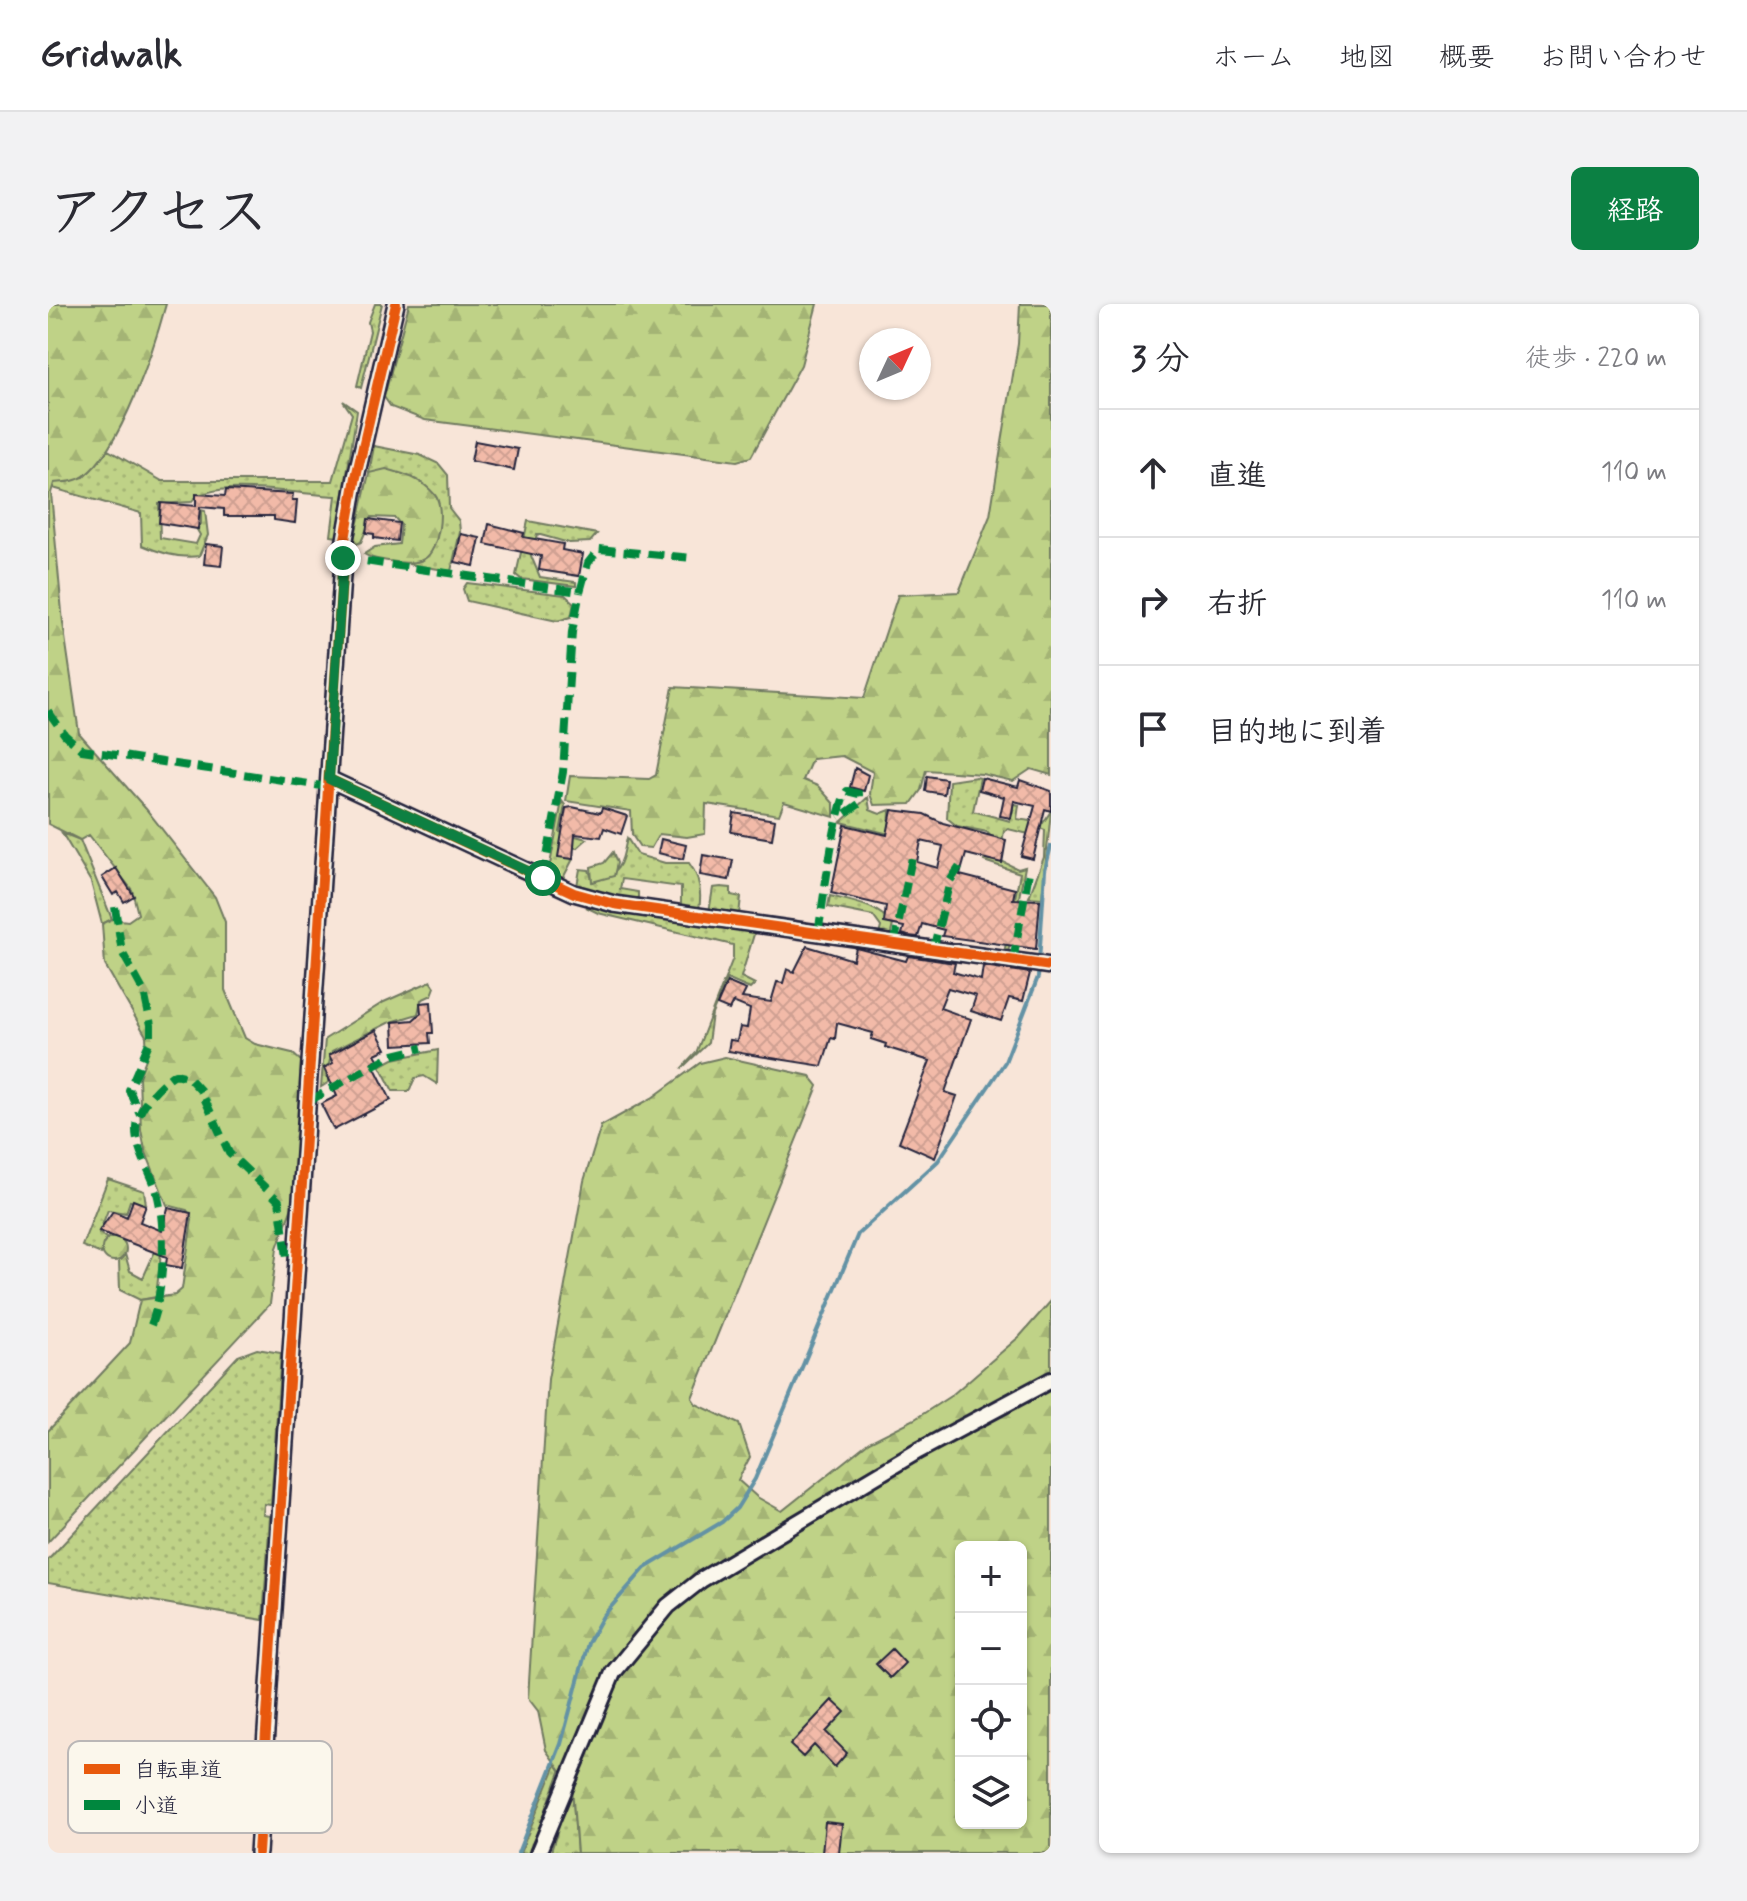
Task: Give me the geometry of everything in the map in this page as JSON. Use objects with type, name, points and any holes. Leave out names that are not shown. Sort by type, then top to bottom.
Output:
[{"type":"street","points":[[265,1741],[344,545],[378,375],[396,304]]},
{"type":"street","points":[[329,779],[574,893],[614,904],[1051,966]]},
{"type":"street","points":[[538,1853],[613,1673],[668,1606],[701,1580],[904,1459],[1051,1380]]},
{"type":"street","points":[[258,1853],[259,1833]]},
{"type":"green space","points":[[48,304],[166,304],[134,397],[111,444],[84,476],[74,481],[54,483],[51,493],[63,623],[79,733],[146,809],[215,897],[225,922],[225,990],[245,1038],[255,1044],[292,1053],[301,1061],[305,1073],[295,1199],[277,1248],[270,1304],[48,1542],[48,1431],[130,1343],[140,1300],[175,1295],[182,1289],[192,1219],[187,1210],[167,1205],[145,1150],[139,1077],[147,1056],[146,1036],[105,965],[102,924],[112,919],[128,921],[138,914],[132,890],[89,835],[80,840],[48,824]]},
{"type":"green space","points":[[375,304],[382,304],[361,388],[357,386],[370,331],[368,322]]},
{"type":"green space","points":[[409,304],[817,304],[801,365],[751,457],[737,461],[425,420],[391,407],[384,397]]},
{"type":"green space","points":[[1020,304],[1051,304],[1051,775],[1031,769],[1013,781],[982,774],[926,770],[921,790],[911,804],[874,805],[870,794],[873,772],[842,756],[812,759],[803,780],[818,786],[834,804],[834,817],[784,802],[779,815],[706,804],[705,834],[687,837],[659,834],[651,848],[640,847],[632,835],[631,811],[566,801],[570,776],[649,779],[656,775],[673,687],[864,698],[898,595],[959,592],[990,516],[1018,344]]},
{"type":"green space","points":[[343,401],[357,411],[337,537],[331,536],[336,496],[258,489],[217,490],[191,502],[159,504],[160,538],[196,544],[200,535],[196,528],[201,524],[201,510],[205,511],[208,535],[199,556],[177,556],[142,545],[141,513],[53,488],[54,482],[84,477],[108,450],[162,481],[333,481],[352,414]]},
{"type":"green space","points":[[374,446],[420,455],[439,464],[448,475],[449,508],[459,521],[460,532],[451,571],[408,564],[423,560],[369,473]]},
{"type":"green space","points":[[386,469],[419,481],[430,489],[438,501],[440,518],[437,538],[429,554],[420,561],[388,561],[364,554],[375,547],[399,544],[401,525],[395,518],[372,517],[361,542],[357,544],[354,540],[369,473]]},
{"type":"green space","points":[[528,521],[597,534],[590,542],[569,543],[537,534],[531,556],[540,577],[576,582],[576,586],[521,579],[516,575]]},
{"type":"green space","points":[[467,583],[565,595],[574,603],[571,617],[557,621],[467,601],[463,589]]},
{"type":"green space","points":[[980,778],[973,811],[1010,821],[1015,804],[1019,805],[1017,819],[1043,823],[1051,811],[1042,898],[1029,897],[1044,857],[1045,830],[1037,827],[1033,835],[1008,829],[1004,831],[999,860],[1018,869],[1025,867],[1008,953],[1004,953],[1020,873],[984,861],[991,837],[987,832],[957,826],[947,818],[949,781]]},
{"type":"green space","points":[[868,797],[870,810],[880,814],[890,810],[889,834],[841,822]]},
{"type":"green space","points":[[562,801],[565,805],[560,832],[587,839],[577,848],[560,847],[573,859],[562,880],[548,875]]},
{"type":"green space","points":[[62,833],[80,840],[112,919],[102,924],[91,882]]},
{"type":"green space","points":[[627,838],[638,855],[665,863],[689,863],[699,885],[699,909],[681,906],[681,887],[622,879],[620,889],[638,892],[638,901],[580,890],[577,886],[580,869],[589,870],[593,882],[614,872],[621,862]]},
{"type":"green space","points":[[613,852],[617,863],[614,876],[592,882],[591,867],[604,863]]},
{"type":"green space","points":[[713,888],[731,888],[731,895],[741,897],[739,915],[709,912]]},
{"type":"green space","points":[[830,896],[864,905],[880,913],[893,925],[890,937],[879,935],[881,927],[873,916],[828,907]]},
{"type":"green space","points":[[588,905],[614,912],[755,931],[741,977],[755,984],[750,989],[727,979],[712,1014],[708,1043],[681,1069],[696,1053],[733,958],[733,945],[598,913],[586,907],[595,908]]},
{"type":"green space","points":[[431,981],[435,987],[432,995],[421,1000],[418,1014],[388,1023],[332,1051],[329,1064],[324,1068],[329,1082],[321,1087],[325,1039],[384,1002]]},
{"type":"green space","points":[[438,1050],[437,1084],[424,1076],[415,1078],[409,1091],[393,1091],[380,1066],[393,1059]]},
{"type":"green space","points":[[725,1057],[810,1076],[818,1086],[692,1398],[696,1404],[739,1424],[750,1457],[738,1480],[757,1497],[782,1511],[869,1442],[915,1419],[952,1395],[1020,1336],[1051,1301],[1051,1853],[577,1853],[572,1787],[546,1750],[538,1711],[528,1698],[548,1379],[584,1181],[601,1126],[652,1098],[700,1063]]},
{"type":"green space","points":[[108,1179],[144,1191],[146,1204],[130,1201],[126,1213],[108,1210],[99,1233],[106,1238],[101,1254],[82,1246]]},
{"type":"green space","points":[[114,1237],[122,1241],[126,1249],[122,1257],[114,1261],[106,1257],[102,1249],[106,1241]]},
{"type":"green space","points":[[155,1251],[161,1252],[156,1297],[140,1300],[120,1290],[119,1261],[125,1254],[130,1271],[143,1278]]},
{"type":"green space","points":[[257,1349],[281,1353],[271,1505],[264,1504],[263,1515],[270,1516],[263,1620],[48,1583],[48,1560],[238,1356]]},
{"type":"green space","points":[[557,1762],[561,1769],[530,1853],[520,1853]]},
{"type":"green space","points":[[572,1787],[577,1853],[551,1853],[552,1848]]},
{"type":"building","points":[[475,441],[518,449],[514,470],[471,461]]},
{"type":"building","points":[[226,490],[293,494],[292,500],[297,500],[295,523],[274,520],[274,516],[224,516],[224,509],[200,507],[198,529],[159,523],[161,503],[196,506],[196,494],[225,496]]},
{"type":"building","points":[[368,519],[399,523],[397,541],[374,538],[374,534],[366,533]]},
{"type":"building","points":[[489,524],[524,533],[523,537],[563,544],[562,550],[583,554],[579,576],[539,570],[541,556],[485,544]]},
{"type":"building","points":[[461,534],[480,538],[474,566],[455,562]]},
{"type":"building","points":[[206,544],[223,546],[221,566],[204,564]]},
{"type":"building","points":[[855,768],[868,775],[864,791],[850,787]]},
{"type":"building","points":[[927,776],[946,779],[944,794],[925,791]]},
{"type":"building","points":[[982,778],[1018,787],[1020,780],[1051,791],[1051,811],[1045,809],[1033,859],[1021,856],[1035,806],[1014,801],[1011,818],[1000,816],[1004,797],[979,790]]},
{"type":"building","points":[[566,808],[600,813],[602,808],[627,816],[621,834],[604,828],[601,837],[575,834],[573,859],[558,857]]},
{"type":"building","points":[[892,810],[924,814],[943,823],[1006,840],[1002,863],[966,854],[960,875],[1015,889],[1013,899],[1040,900],[1036,949],[942,936],[944,930],[922,924],[918,937],[908,936],[902,934],[904,927],[884,923],[886,906],[831,893],[845,825],[887,835]],"holes":[[[921,841],[943,846],[938,868],[917,862]]]},
{"type":"building","points":[[734,813],[775,820],[772,839],[731,832]]},
{"type":"building","points":[[661,839],[686,845],[683,859],[658,853]]},
{"type":"building","points":[[703,855],[733,860],[729,880],[700,875]]},
{"type":"building","points":[[116,868],[134,896],[124,902],[118,892],[113,895],[102,877]]},
{"type":"building","points":[[807,946],[853,960],[856,948],[906,961],[908,956],[955,963],[953,972],[981,980],[983,966],[1030,973],[1023,1001],[1009,998],[1001,1021],[971,1011],[976,996],[948,988],[940,1008],[971,1019],[945,1092],[957,1096],[935,1158],[899,1142],[930,1061],[885,1047],[886,1044],[871,1039],[873,1033],[837,1023],[835,1039],[831,1038],[822,1066],[728,1051],[730,1040],[737,1041],[740,1027],[747,1028],[750,1009],[733,1002],[729,1010],[717,1005],[727,982],[746,990],[742,998],[771,1002],[777,982],[783,983],[787,969],[794,972]]},
{"type":"building","points":[[431,1002],[433,1033],[429,1033],[430,1043],[394,1045],[393,1022],[413,1020],[421,1013],[420,1003]]},
{"type":"building","points":[[376,1030],[386,1049],[375,1054],[378,1059],[372,1062],[391,1100],[334,1130],[321,1104],[337,1096],[324,1068],[333,1063],[329,1055]]},
{"type":"building","points":[[133,1200],[146,1205],[140,1222],[162,1231],[168,1208],[191,1213],[182,1268],[166,1265],[167,1257],[99,1231],[113,1211],[127,1217]]},
{"type":"building","points":[[892,1649],[905,1663],[890,1678],[876,1664]]},
{"type":"building","points":[[832,1700],[845,1712],[826,1732],[847,1753],[835,1767],[814,1745],[803,1757],[790,1745]]},
{"type":"building","points":[[825,1822],[842,1824],[839,1853],[822,1853]]},
{"type":"waterway","points":[[518,1853],[561,1744],[588,1643],[603,1616],[645,1568],[722,1522],[737,1508],[755,1479],[858,1234],[938,1161],[1005,1062],[1038,977],[1045,870],[1051,846]]},
{"type":"marked path","points":[[343,558],[580,592],[588,563],[599,549],[692,558]]},
{"type":"marked path","points":[[543,878],[563,772],[572,632],[580,592]]},
{"type":"marked path","points":[[48,711],[65,735],[82,750],[329,787]]},
{"type":"marked path","points":[[818,933],[833,837],[842,801],[847,791],[859,794],[859,804],[839,818]]},
{"type":"marked path","points":[[894,945],[913,853]]},
{"type":"marked path","points":[[933,950],[950,881],[960,866]]},
{"type":"marked path","points":[[1013,961],[1030,867]]},
{"type":"marked path","points":[[115,907],[122,952],[144,992],[151,1025],[151,1038],[129,1090],[140,1114]]},
{"type":"marked path","points":[[309,1101],[390,1056],[422,1048]]},
{"type":"marked path","points":[[151,1325],[162,1275],[163,1236],[159,1201],[142,1157],[136,1127],[140,1112],[150,1097],[175,1074],[188,1077],[201,1091],[229,1153],[279,1201],[287,1257],[299,1258]]},
{"type":"cycle path","points":[[265,1741],[344,545],[356,477],[396,304]]},
{"type":"cycle path","points":[[329,779],[574,893],[614,904],[1051,966]]},
{"type":"cycle path","points":[[258,1853],[259,1833]]},
{"type":"route","points":[[343,558],[329,779],[543,878]]}]
